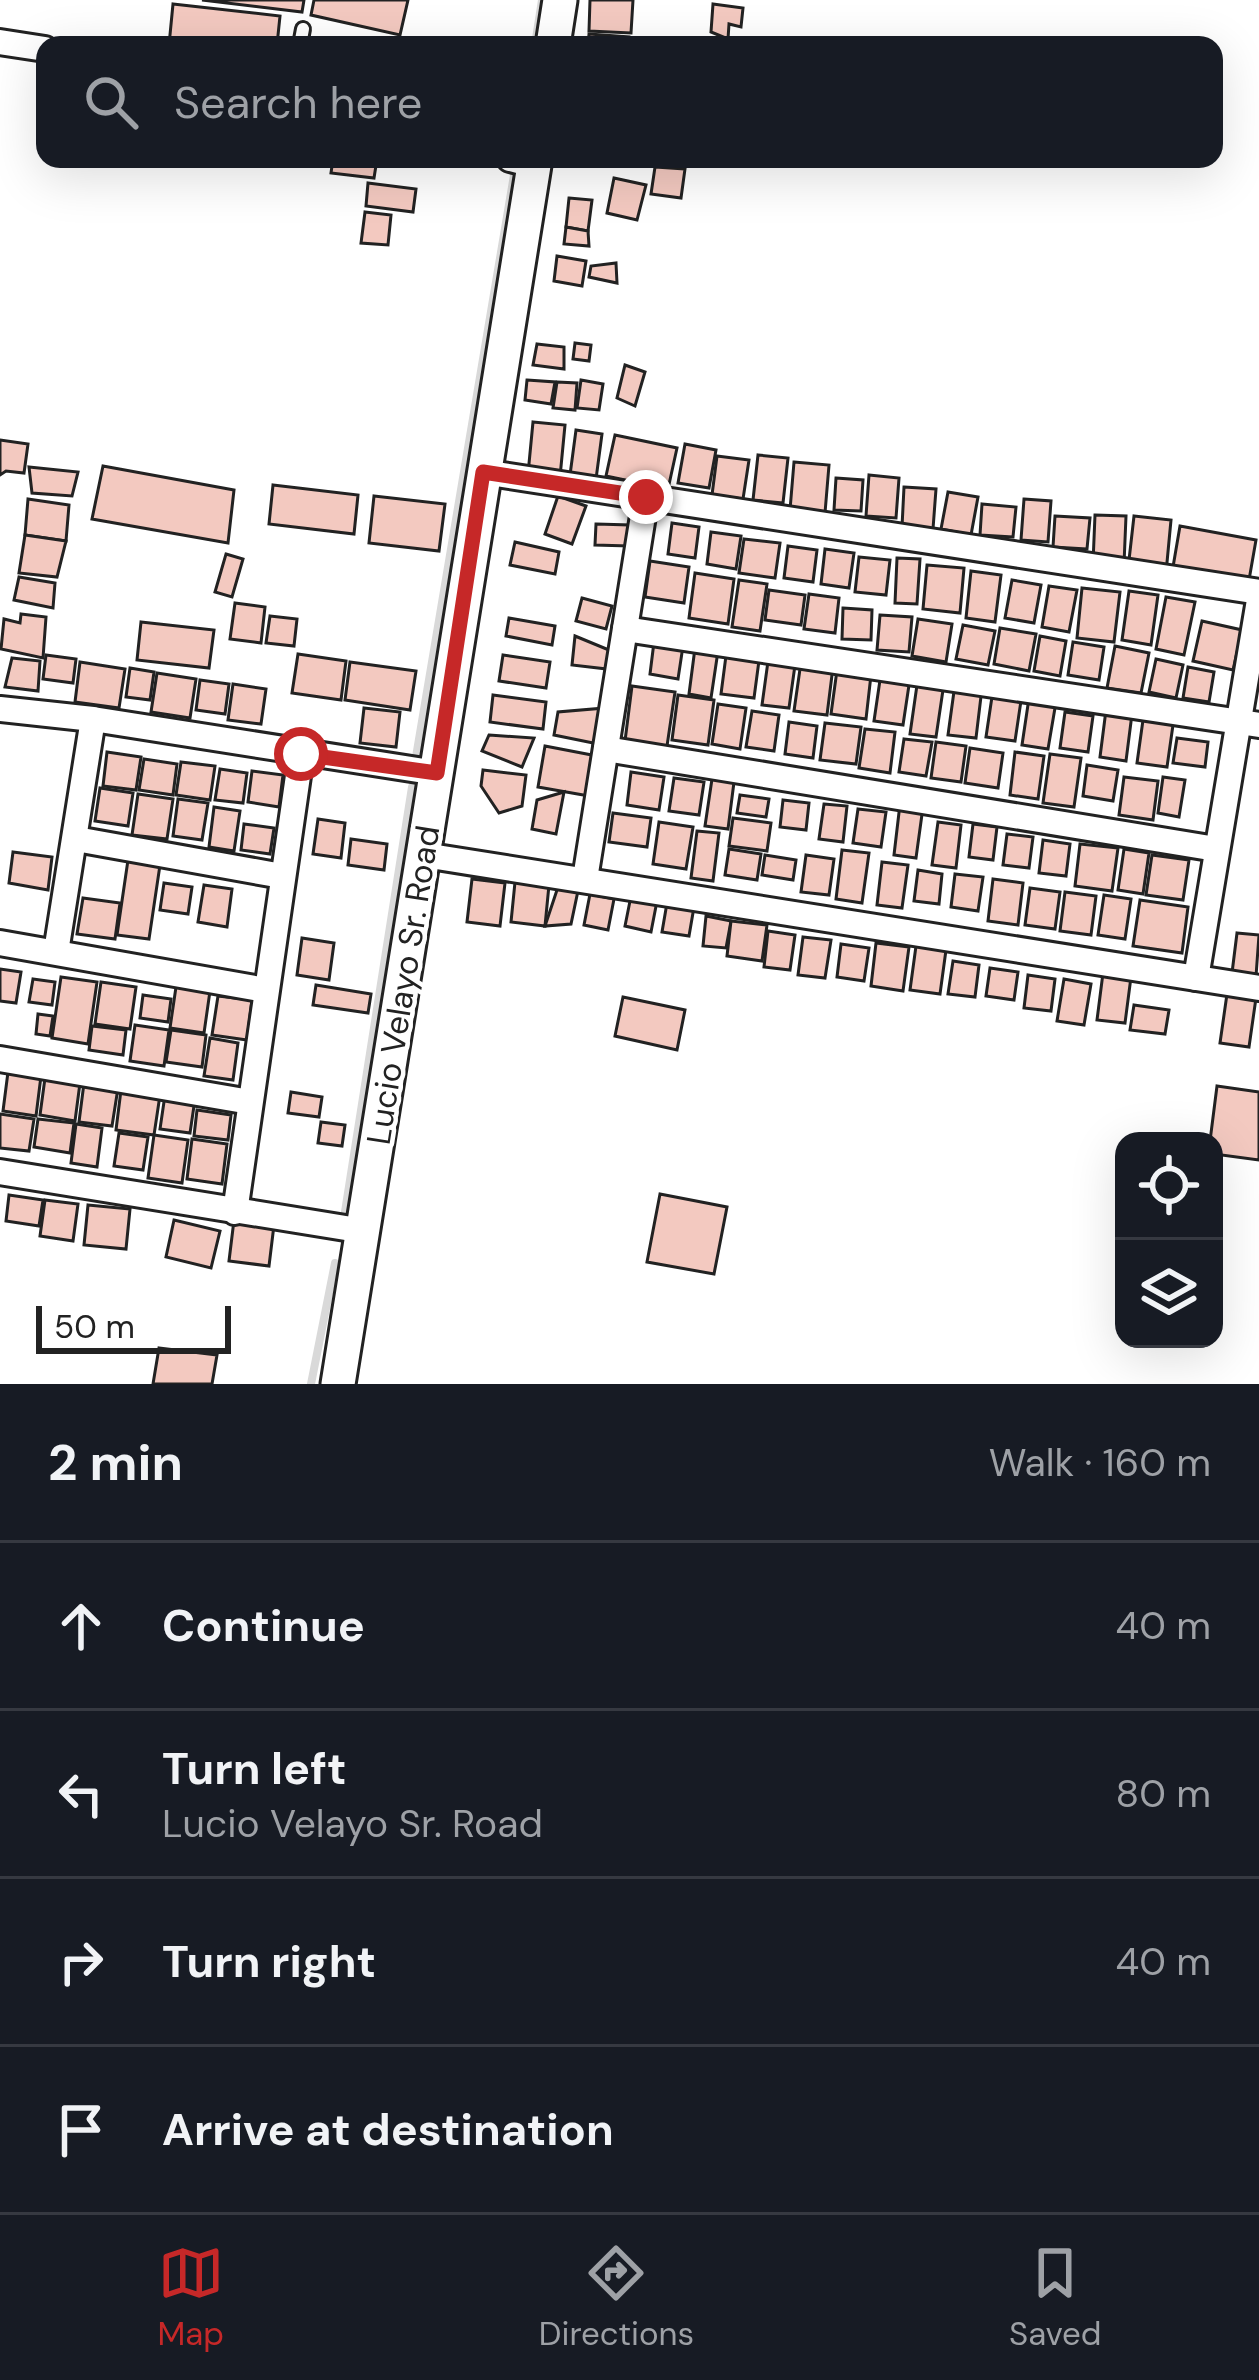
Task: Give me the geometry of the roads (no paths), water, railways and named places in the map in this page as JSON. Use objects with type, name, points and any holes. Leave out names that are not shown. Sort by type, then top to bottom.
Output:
[{"type":"main road","points":[[554,36],[560,0]]},
{"type":"main road","name":"Lucio Velayo Sr. Road","points":[[338,1384],[351,1229],[424,855],[525,168]]},
{"type":"street","points":[[0,42],[36,48]]},
{"type":"street","points":[[483,472],[1259,596],[1248,724],[1216,849],[1196,978]]},
{"type":"street","points":[[585,879],[646,497]]},
{"type":"street","points":[[625,629],[1248,724]]},
{"type":"street","points":[[0,709],[437,773]]},
{"type":"street","points":[[56,952],[93,719]]},
{"type":"street","points":[[606,749],[1216,849]]},
{"type":"street","points":[[236,1212],[301,754]]},
{"type":"street","points":[[76,839],[282,876]]},
{"type":"street","points":[[424,855],[1259,988]]},
{"type":"street","points":[[0,944],[266,990]]},
{"type":"street","points":[[0,1059],[250,1102]]},
{"type":"street","points":[[0,1172],[351,1229]]},
{"type":"lane","points":[[302,36],[303,28]]},
{"type":"waterway","points":[[536,36],[542,0]]},
{"type":"waterway","points":[[416,757],[514,175]]},
{"type":"waterway","points":[[344,1218],[412,787]]},
{"type":"waterway","points":[[311,1384],[335,1263]]}]
